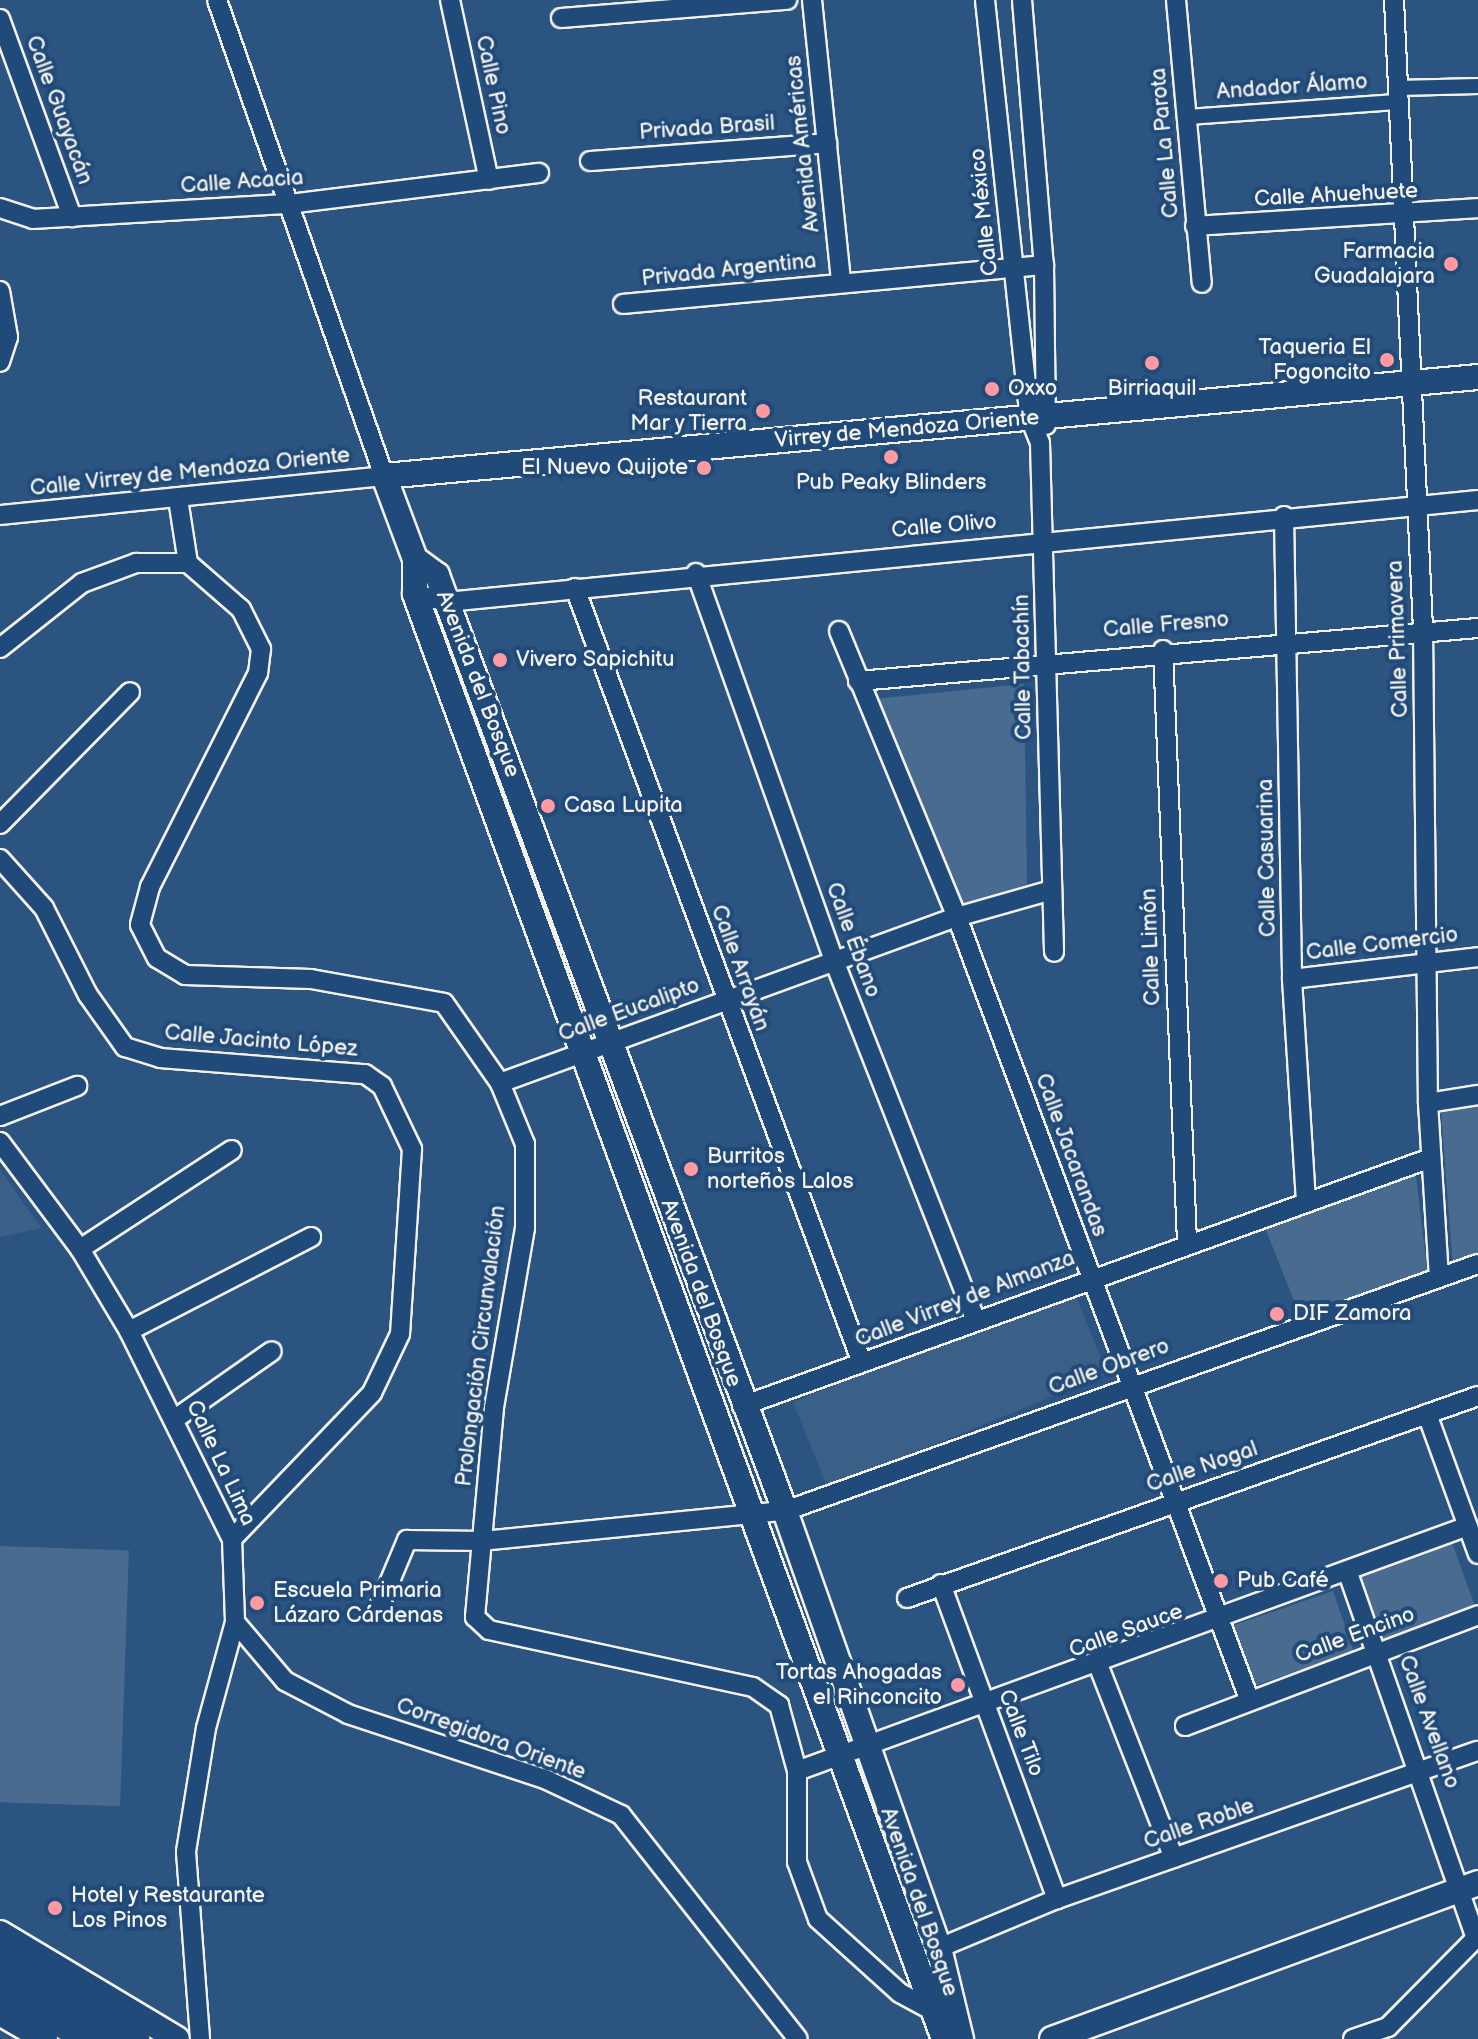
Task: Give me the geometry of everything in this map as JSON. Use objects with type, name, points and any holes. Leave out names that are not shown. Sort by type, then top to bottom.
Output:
[{"type":"main road","points":[[0,1960],[134,2039]]},
{"type":"main road","points":[[0,1985],[90,2039]]},
{"type":"street","name":"Avenida del Bosque","points":[[217,0],[415,559],[415,594],[756,1517],[939,1948],[951,2029]]},
{"type":"street","name":"Calle Pino","points":[[450,0],[489,180]]},
{"type":"street","points":[[561,18],[787,0]]},
{"type":"street","name":"Avenida Américas","points":[[812,0],[841,283]]},
{"type":"street","name":"Calle México","points":[[985,0],[1013,265],[1039,418]]},
{"type":"street","points":[[1022,0],[1044,265],[1039,418]]},
{"type":"street","name":"Calle La Parota","points":[[1176,0],[1202,283]]},
{"type":"street","name":"Calle Primavera","points":[[1394,0],[1407,217],[1423,629],[1430,961],[1428,1103],[1439,1277]]},
{"type":"street","name":"Calle Guayacán","points":[[0,19],[72,217]]},
{"type":"street","name":"Andador Álamo","points":[[1188,117],[1478,86]]},
{"type":"street","name":"Privada Brasil","points":[[590,161],[827,143]]},
{"type":"street","name":"Calle Acacia","points":[[0,208],[33,219],[289,204],[539,173]]},
{"type":"street","name":"Calle Ahuehuete","points":[[1195,226],[1407,217],[1478,208]]},
{"type":"street","name":"Privada Argentina","points":[[623,304],[1013,265],[1044,265]]},
{"type":"street","points":[[0,291],[8,337],[0,362]]},
{"type":"street","name":"Virrey de Mendoza Oriente","points":[[384,476],[1039,418],[1413,379],[1478,377]]},
{"type":"street","name":"Calle Tabachín","points":[[1039,418],[1049,659],[1048,891],[1054,952]]},
{"type":"street","name":"Calle Virrey de Mendoza Oriente","points":[[0,515],[384,476]]},
{"type":"street","points":[[0,648],[82,583],[136,563],[188,563],[178,499]]},
{"type":"street","name":"Calle Olivo","points":[[415,594],[447,602],[696,573],[1043,541],[1417,501],[1478,500]]},
{"type":"street","name":"Calle Casuarina","points":[[1284,516],[1292,979],[1306,1199]]},
{"type":"street","name":"Avenida del Bosque","points":[[415,559],[437,575],[742,1406],[785,1511],[853,1751],[951,2029]]},
{"type":"street","name":"Prolongación Circunvalación","points":[[188,563],[241,609],[262,660],[142,904],[147,943],[185,975],[311,979],[444,1003],[500,1083],[525,1144],[525,1228],[494,1408],[482,1541],[480,1626],[753,1687],[779,1705],[797,1771]]},
{"type":"street","name":"Calle Ébano","points":[[696,573],[835,963],[975,1319]]},
{"type":"street","name":"Calle Arrayán","points":[[575,588],[862,1363]]},
{"type":"street","name":"Calle Fresno","points":[[858,681],[1049,659],[1423,629],[1478,628]]},
{"type":"street","name":"Calle Jacarandas","points":[[839,631],[957,917],[1249,1699]]},
{"type":"street","name":"Calle Limón","points":[[1163,650],[1187,1243]]},
{"type":"street","points":[[0,824],[130,692]]},
{"type":"street","name":"Calle Jacinto López","points":[[0,859],[44,908],[88,995],[125,1047],[160,1058],[365,1074],[382,1086],[412,1149],[400,1334],[372,1393],[232,1539]]},
{"type":"street","name":"Calle Eucalipto","points":[[500,1083],[957,917],[1048,891]]},
{"type":"street","name":"Calle Comercio","points":[[1292,979],[1478,957]]},
{"type":"street","points":[[0,1116],[77,1086]]},
{"type":"street","points":[[1428,1103],[1478,1095]]},
{"type":"street","name":"Calle La Lima","points":[[0,1142],[80,1249],[129,1331],[232,1539],[235,1622],[206,1728],[186,1852],[200,2039]]},
{"type":"street","points":[[80,1249],[232,1150]]},
{"type":"street","name":"Calle Virrey de Almanza","points":[[742,1406],[1306,1199],[1431,1158]]},
{"type":"street","points":[[129,1331],[311,1237]]},
{"type":"street","name":"Calle Obrero","points":[[379,1607],[407,1540],[482,1541],[756,1517],[785,1511],[1131,1384],[1478,1264]]},
{"type":"street","points":[[175,1419],[272,1351]]},
{"type":"street","name":"Calle Nogal","points":[[907,1598],[1478,1396]]},
{"type":"street","points":[[1427,1414],[1478,1554]]},
{"type":"street","name":"Calle Sauce","points":[[797,1771],[1099,1667],[1468,1526]]},
{"type":"street","name":"Calle Avellano","points":[[1348,1573],[1421,1772],[1471,1885],[1476,1938],[1388,2027],[1353,2039]]},
{"type":"street","name":"Calle Tilo","points":[[941,1584],[1057,1899]]},
{"type":"street","name":"Calle Encino","points":[[1185,1726],[1249,1699],[1478,1615]]},
{"type":"street","name":"Corregidora Oriente","points":[[235,1622],[285,1681],[348,1714],[547,1780],[621,1815],[798,2039]]},
{"type":"street","points":[[1099,1667],[1174,1858]]},
{"type":"street","name":"Calle Roble","points":[[939,1948],[1057,1899],[1478,1751]]},
{"type":"street","points":[[797,1771],[797,1862],[818,1919],[900,1993],[951,2029]]},
{"type":"street","points":[[1052,2039],[1471,1885]]},
{"type":"street","points":[[0,1933],[177,2039]]},
{"type":"street","points":[[0,2013],[45,2039]]},
{"type":"shaded area","points":[[1024,684],[1027,884],[957,911],[875,699]]},
{"type":"shaded area","points":[[1478,1106],[1478,1258],[1453,1267],[1441,1112]]},
{"type":"shaded area","points":[[0,1169],[41,1228],[0,1237]]},
{"type":"shaded area","points":[[1415,1169],[1428,1276],[1300,1316],[1264,1225]]},
{"type":"shaded area","points":[[1073,1289],[1107,1374],[827,1487],[793,1402]]},
{"type":"shaded area","points":[[1451,1540],[1475,1606],[1384,1639],[1360,1573]]},
{"type":"shaded area","points":[[0,1546],[129,1551],[120,1806],[0,1802]]},
{"type":"shaded area","points":[[1333,1591],[1354,1652],[1250,1687],[1229,1627]]},
{"type":"place","name":"Farmacia Guadalajara","points":[[1451,264]]},
{"type":"place","name":"Taqueria El Fogoncito","points":[[1387,360]]},
{"type":"place","name":"Birriaquil","points":[[1152,363]]},
{"type":"place","name":"Oxxo","points":[[992,389]]},
{"type":"place","name":"Restaurant Mar y Tierra","points":[[763,411]]},
{"type":"place","name":"Pub Peaky Blinders","points":[[891,457]]},
{"type":"place","name":"El Nuevo Quijote","points":[[704,468]]},
{"type":"place","name":"Vivero Sapichitu","points":[[500,660]]},
{"type":"place","name":"Casa Lupita","points":[[548,806]]},
{"type":"place","name":"Burritos norteños Lalos","points":[[691,1169]]},
{"type":"place","name":"DIF Zamora","points":[[1277,1314]]},
{"type":"place","name":"Pub Café","points":[[1221,1581]]},
{"type":"place","name":"Escuela Primaria Lázaro Cárdenas","points":[[257,1603]]},
{"type":"place","name":"Tortas Ahogadas el Rinconcito","points":[[958,1685]]},
{"type":"place","name":"Hotel y Restaurante Los Pinos","points":[[55,1908]]}]
